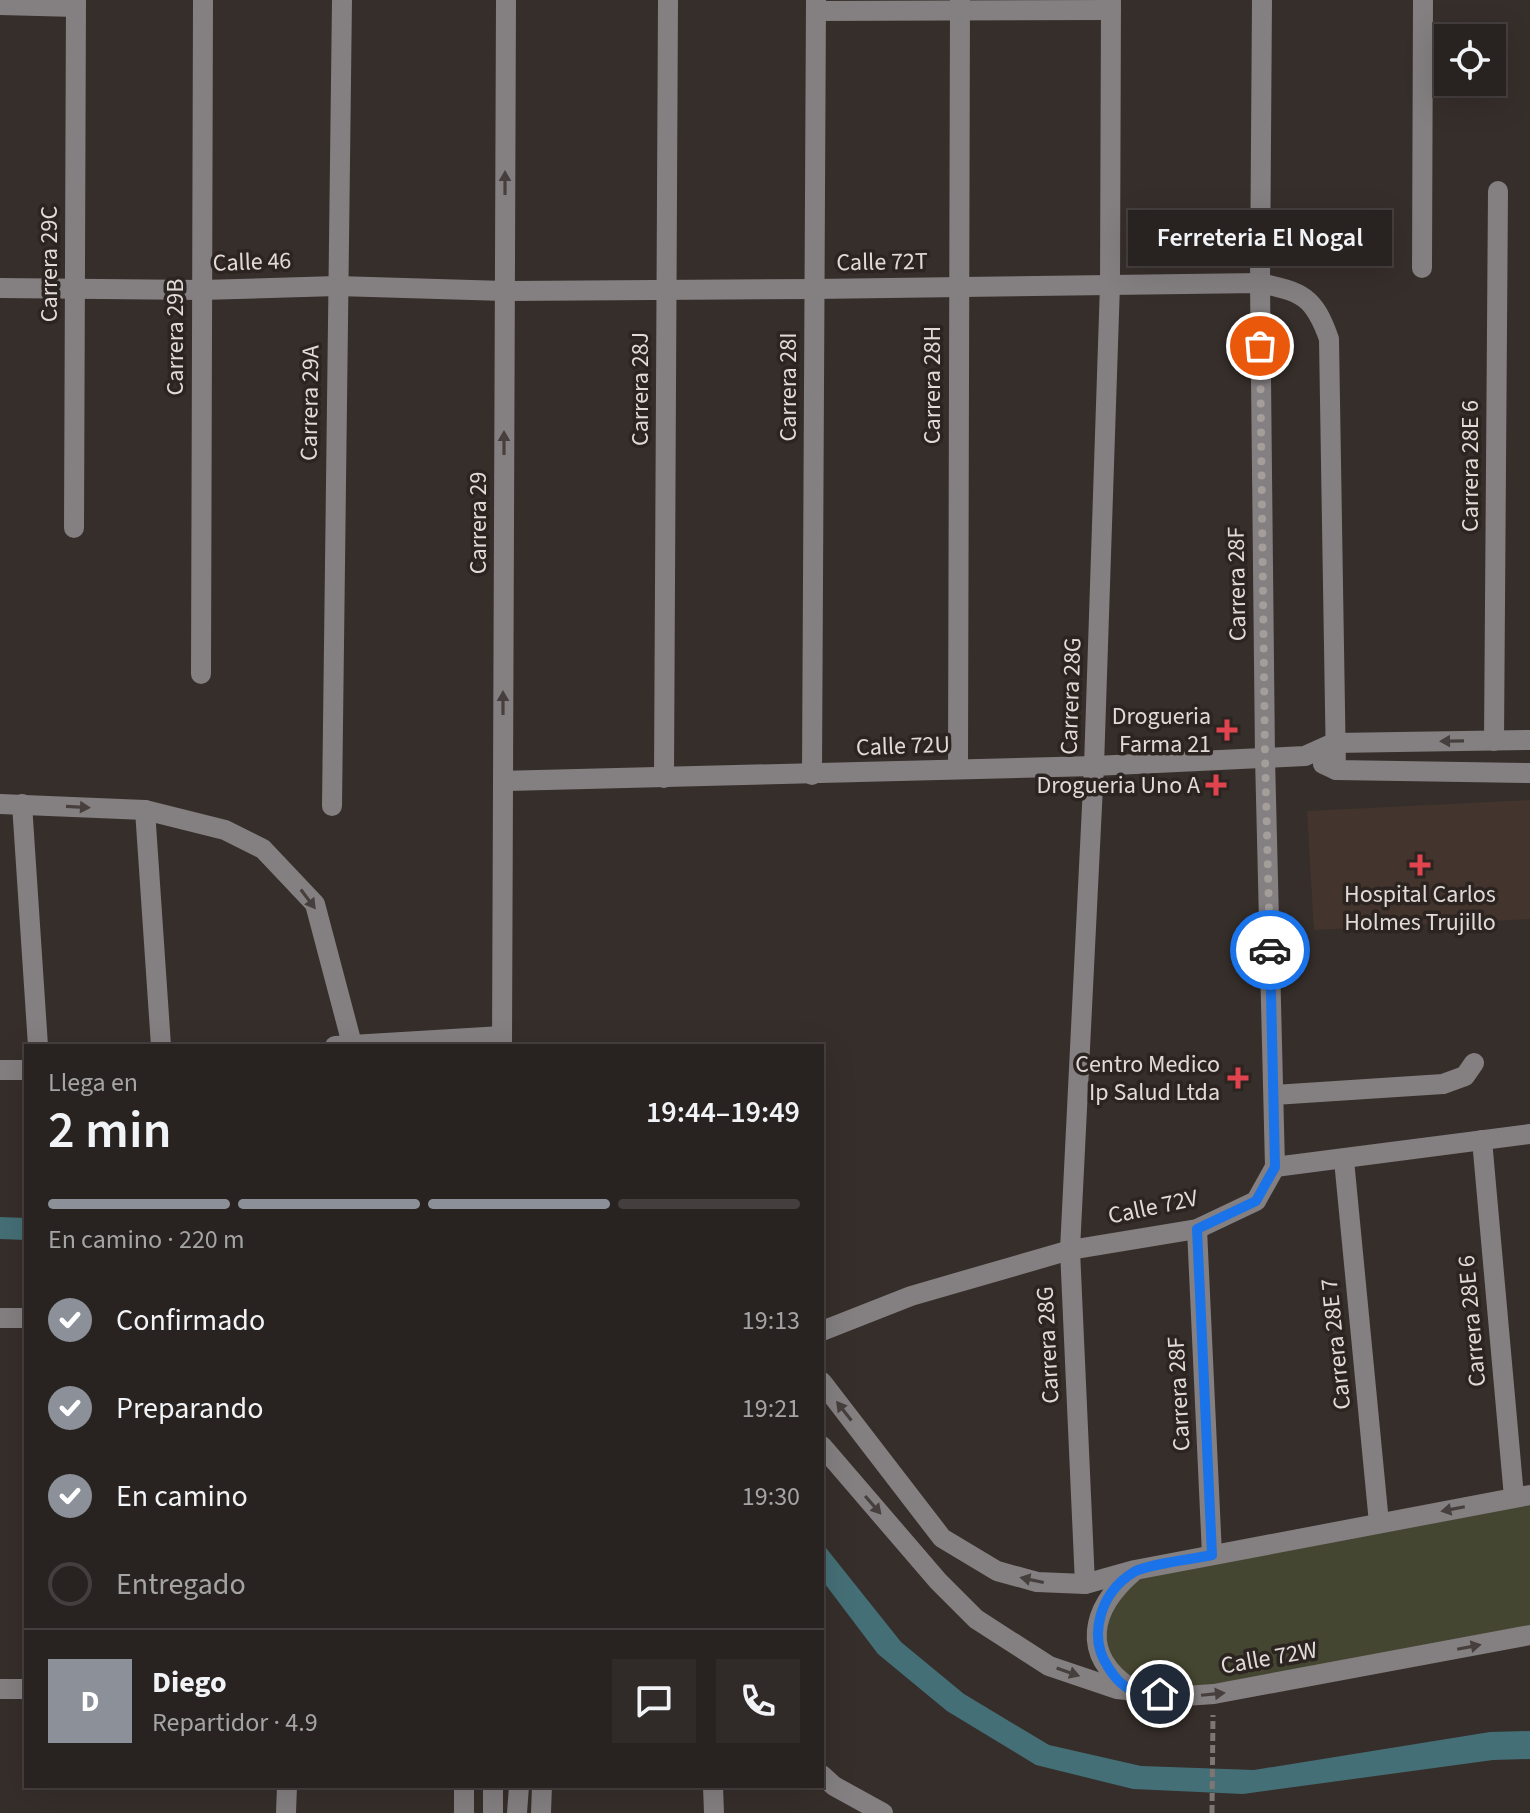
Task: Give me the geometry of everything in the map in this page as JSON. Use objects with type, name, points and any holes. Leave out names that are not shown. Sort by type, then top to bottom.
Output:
[{"type":"street","name":"Carrera 29B","points":[[201,674],[203,0]]},
{"type":"street","name":"Carrera 29A","points":[[332,806],[342,0]]},
{"type":"street","name":"Carrera 29","points":[[502,1041],[506,0]]},
{"type":"street","name":"Carrera 28J","points":[[664,778],[668,0]]},
{"type":"street","name":"Carrera 28F","points":[[1262,0],[1260,283],[1265,757],[1275,1167]]},
{"type":"street","points":[[1422,268],[1423,0]]},
{"type":"street","points":[[0,5],[76,3]]},
{"type":"street","name":"Carrera 29C","points":[[74,528],[76,3]]},
{"type":"street","name":"Carrera 28H","points":[[958,769],[960,4]]},
{"type":"street","points":[[816,6],[1111,5]]},
{"type":"street","name":"Carrera 28G","points":[[1085,1584],[1070,1250],[1094,766],[1110,284],[1111,5]]},
{"type":"street","name":"Carrera 28I","points":[[812,775],[816,6]]},
{"type":"street","name":"Carrera 28E 6","points":[[1494,741],[1498,191]]},
{"type":"street","name":"Calle 72T","points":[[505,291],[1260,283],[1295,291],[1311,303],[1323,321],[1329,339],[1336,770]]},
{"type":"street","name":"Calle 46","points":[[0,288],[201,290],[337,286],[505,291]]},
{"type":"street","name":"Calle 72U","points":[[503,781],[1094,766],[1305,756],[1334,743],[1530,740]]},
{"type":"street","name":"Calle 72U","points":[[1305,756],[1336,770],[1530,773]]},
{"type":"street","points":[[0,804],[145,810],[225,830],[263,849],[315,904],[344,1044]]},
{"type":"street","points":[[22,804],[38,1044]]},
{"type":"street","points":[[145,810],[161,1044]]},
{"type":"street","points":[[384,1044],[502,1041]]},
{"type":"street","points":[[1274,1095],[1443,1084],[1465,1076],[1474,1063]]},
{"type":"street","points":[[0,1070],[24,1070]]},
{"type":"street","points":[[1275,1167],[1530,1134]]},
{"type":"street","name":"Carrera 28E 6","points":[[1482,1140],[1522,1496]]},
{"type":"street","name":"Carrera 28E 7","points":[[1344,1160],[1379,1523]]},
{"type":"street","name":"Calle 72V","points":[[824,1330],[911,1296],[1070,1250],[1197,1229],[1256,1201],[1275,1167]]},
{"type":"street","name":"Carrera 28F","points":[[1197,1229],[1212,1555]]},
{"type":"street","points":[[0,1318],[24,1318]]},
{"type":"street","points":[[824,1385],[942,1538],[997,1571],[1037,1582],[1085,1584],[1135,1570],[1522,1496]]},
{"type":"street","name":"Calle 72W","points":[[824,1448],[938,1581],[976,1619],[1049,1666],[1117,1689],[1185,1696],[1214,1694],[1530,1635]]},
{"type":"street","points":[[1135,1570],[1115,1588],[1102,1608],[1097,1633],[1101,1657],[1115,1678],[1136,1692]]},
{"type":"street","points":[[0,1689],[24,1689]]},
{"type":"street","points":[[824,1777],[834,1786],[883,1813]]},
{"type":"street","points":[[286,1813],[287,1788]]},
{"type":"street","points":[[464,1788],[464,1813]]},
{"type":"street","points":[[493,1788],[493,1813]]},
{"type":"street","points":[[517,1813],[519,1788]]},
{"type":"street","points":[[541,1813],[542,1788]]},
{"type":"street","points":[[713,1788],[714,1813]]},
{"type":"path","points":[[1212,1744],[1212,1813]]},
{"type":"shaded area","name":"Hospital Carlos Holmes Trujillo","points":[[1530,800],[1530,919],[1314,930],[1307,811]]},
{"type":"green space","points":[[1530,1495],[1530,1635],[1256,1688],[1136,1692],[1101,1657],[1102,1608],[1135,1570]]},
{"type":"water","points":[[0,1217],[24,1218],[24,1240],[0,1239]]},
{"type":"water","points":[[824,1546],[901,1642],[964,1694],[1049,1745],[1141,1766],[1254,1770],[1490,1732],[1530,1731],[1530,1759],[1493,1760],[1243,1794],[1133,1789],[1036,1765],[947,1711],[878,1654],[824,1583]]},
{"type":"way so far","points":[[1260,346],[1270,950]]},
{"type":"place","name":"Ferreteria El Nogal","points":[[1260,346]]},
{"type":"place","name":"Drogueria Farma 21","points":[[1227,730]]},
{"type":"place","name":"Drogueria Uno A","points":[[1216,785]]},
{"type":"place","name":"Hospital Carlos Holmes Trujillo","points":[[1420,865]]},
{"type":"place","name":"Centro Medico Ip Salud Ltda","points":[[1238,1078]]},
{"type":"route","points":[[1160,1694],[1136,1692],[1115,1678],[1101,1657],[1097,1633],[1102,1608],[1115,1588],[1135,1570],[1212,1555],[1197,1229],[1256,1201],[1275,1167],[1270,950]]}]
